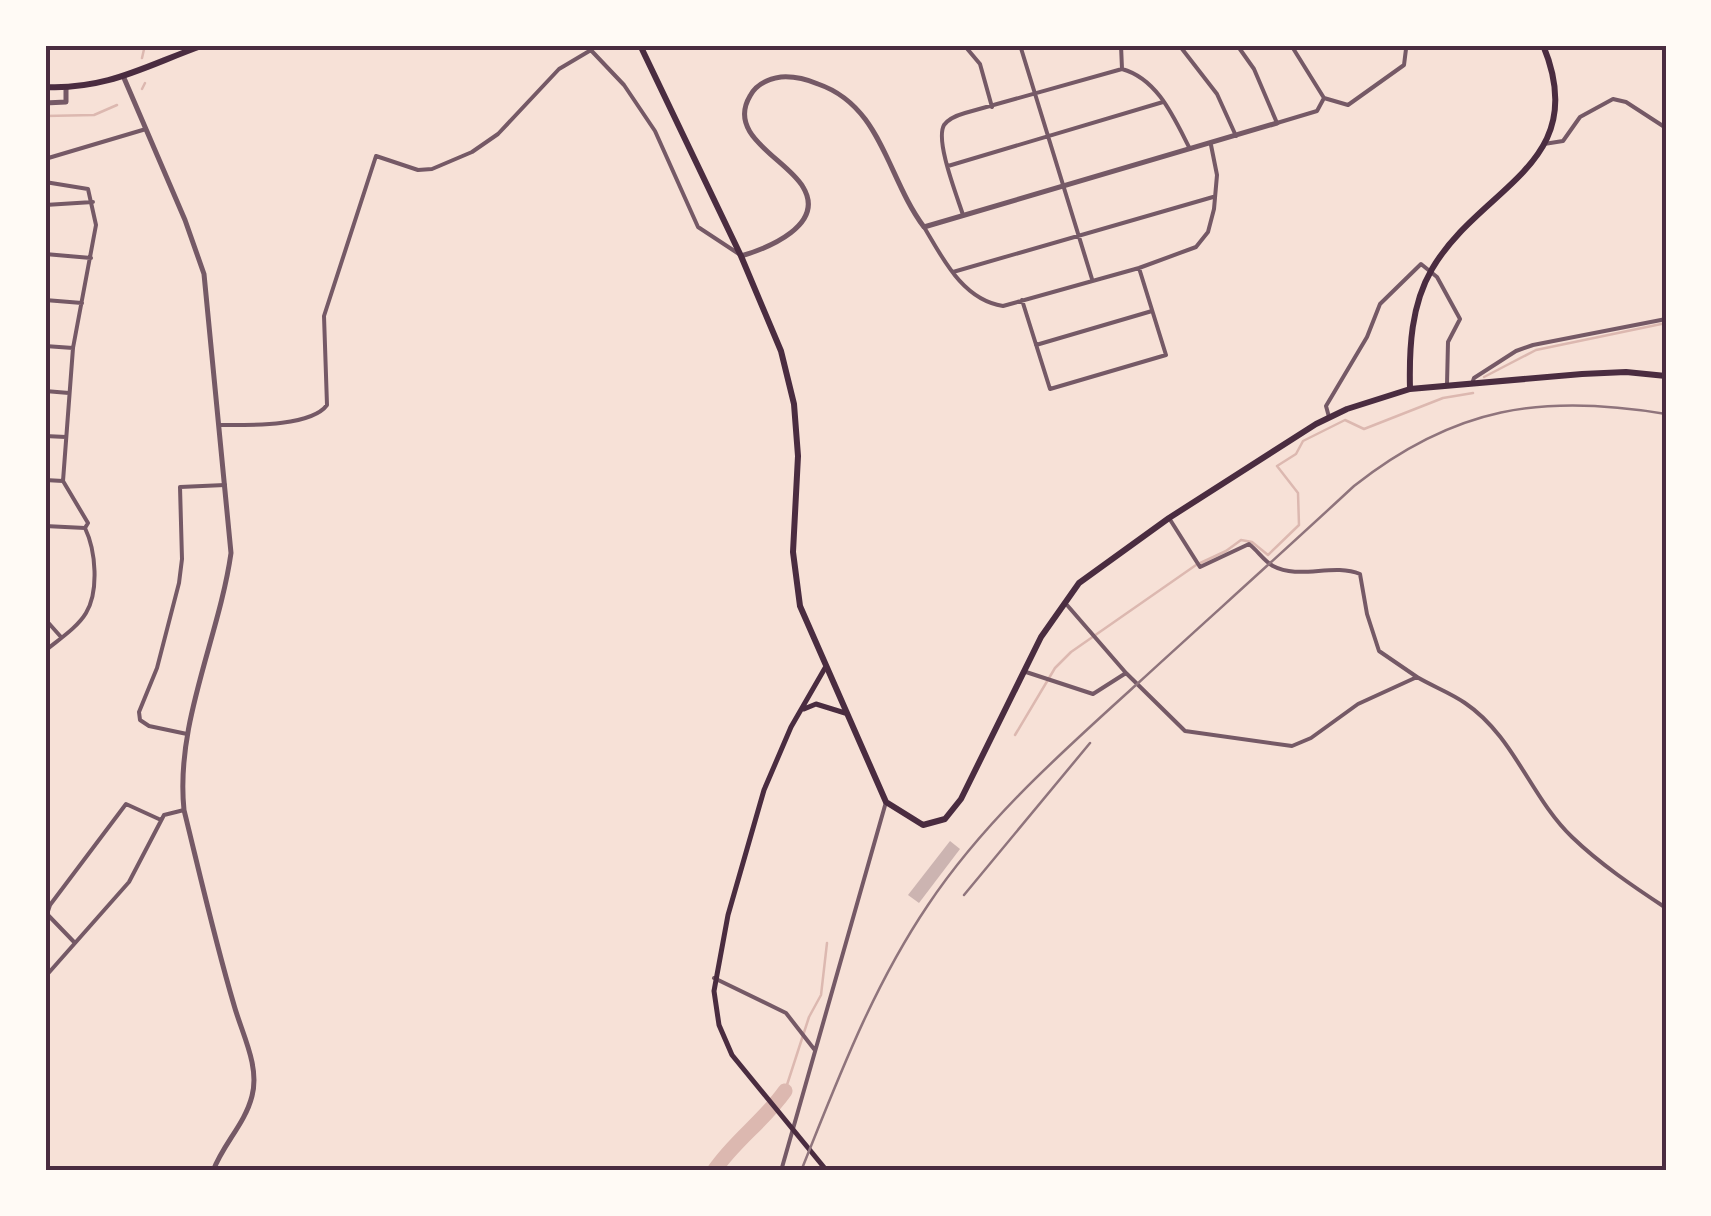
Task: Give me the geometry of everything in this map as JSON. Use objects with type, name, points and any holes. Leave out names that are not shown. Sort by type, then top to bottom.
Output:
[{"type":"main road","points":[[45,87],[66,88],[124,78],[202,45]]},
{"type":"main road","points":[[640,45],[742,256],[781,351],[794,404],[798,456],[793,552],[800,606],[886,802],[924,824],[936,824],[953,811],[1024,671],[1079,583],[1169,518],[1329,417],[1410,389],[1597,373],[1666,376]]},
{"type":"main road","points":[[1410,389],[1412,330],[1430,270],[1444,250],[1518,176],[1552,128],[1556,107],[1552,71],[1543,45]]},
{"type":"main road","points":[[825,668],[777,754],[754,820],[714,978],[716,1014],[724,1040],[750,1078],[826,1169]]},
{"type":"main road","points":[[801,710],[816,704],[846,714]]},
{"type":"street","points":[[964,45],[980,64],[992,107]]},
{"type":"street","points":[[1033,45],[1021,47],[1092,279]]},
{"type":"street","points":[[1121,45],[1122,69]]},
{"type":"street","points":[[1179,45],[1217,94],[1236,136]]},
{"type":"street","points":[[1237,45],[1254,69],[1277,123]]},
{"type":"street","points":[[1291,45],[1324,98],[1348,104],[1404,64],[1403,45]]},
{"type":"street","points":[[220,425],[261,425],[310,417],[321,413],[327,405],[324,316],[376,156],[418,170],[432,169],[472,152],[498,134],[559,69],[589,47],[624,85],[655,131],[698,227],[742,256],[786,236],[805,217],[804,188],[749,131],[744,116],[750,95],[771,78],[807,80],[843,95],[869,120],[901,192],[953,272],[972,294],[989,304],[1003,306],[1139,268],[1196,247],[1208,232],[1215,196],[1217,176],[1212,144]]},
{"type":"street","points":[[963,216],[940,140],[943,126],[952,117],[1122,69],[1145,80],[1163,102],[1190,150]]},
{"type":"street","points":[[124,78],[204,274],[231,553],[180,779],[184,810],[234,1007],[251,1058],[254,1082],[238,1129],[212,1171]]},
{"type":"street","points":[[45,102],[66,102],[66,88]]},
{"type":"street","points":[[924,227],[1317,111],[1324,98]]},
{"type":"street","points":[[1544,144],[1563,141],[1580,117],[1613,99],[1626,102],[1666,128]]},
{"type":"street","points":[[948,166],[1163,102]]},
{"type":"street","points":[[45,159],[146,129]]},
{"type":"street","points":[[45,182],[88,190],[96,225],[74,348],[63,481],[88,523],[85,528],[93,556],[92,594],[86,613],[45,652]]},
{"type":"street","points":[[953,272],[1215,196]]},
{"type":"street","points":[[45,205],[93,202]]},
{"type":"street","points":[[45,254],[91,258]]},
{"type":"street","points":[[1329,417],[1326,406],[1367,337],[1380,304],[1421,264],[1430,270],[1460,319],[1448,342],[1447,387]]},
{"type":"street","points":[[1022,300],[1050,389],[1166,356],[1139,268]]},
{"type":"street","points":[[45,300],[82,303]]},
{"type":"street","points":[[1036,346],[1152,311]]},
{"type":"street","points":[[1472,384],[1474,378],[1516,351],[1666,318]]},
{"type":"street","points":[[45,346],[74,348]]},
{"type":"street","points":[[45,391],[69,392]]},
{"type":"street","points":[[45,436],[66,437]]},
{"type":"street","points":[[45,480],[63,481]]},
{"type":"street","points":[[188,734],[150,726],[140,720],[139,712],[158,668],[178,583],[182,559],[180,487],[225,484]]},
{"type":"street","points":[[1169,518],[1200,568],[1246,544],[1275,568],[1348,570],[1360,574],[1379,651],[1478,714],[1503,742],[1570,836],[1666,908]]},
{"type":"street","points":[[45,526],[85,528]]},
{"type":"street","points":[[1064,602],[1126,673],[1185,731],[1292,746],[1311,738],[1358,704],[1417,677]]},
{"type":"street","points":[[45,619],[61,637]]},
{"type":"street","points":[[1024,671],[1093,694],[1126,673]]},
{"type":"street","points":[[781,1171],[886,802]]},
{"type":"street","points":[[75,943],[48,914],[50,906],[126,804],[161,820]]},
{"type":"street","points":[[45,977],[128,882],[161,820],[171,811],[184,810]]},
{"type":"street","points":[[714,978],[786,1013],[814,1049]]},
{"type":"building","points":[[950,841],[960,849],[919,903],[908,895]]},
{"type":"waterway","points":[[142,58],[145,45]]},
{"type":"waterway","points":[[142,89],[145,83]]},
{"type":"waterway","points":[[45,116],[94,115],[117,105]]},
{"type":"waterway","points":[[1484,377],[1536,350],[1666,323]]},
{"type":"waterway","points":[[1015,735],[1055,668],[1071,652],[1196,565],[1241,540],[1252,542],[1268,555],[1299,525],[1298,493],[1277,466],[1296,454],[1303,441],[1345,420],[1364,429],[1443,398],[1473,393]]},
{"type":"waterway","points":[[785,1091],[809,1017],[821,995],[827,943]]},
{"type":"waterway","points":[[714,1171],[785,1091]]},
{"type":"railway","points":[[801,1171],[857,1035],[890,969],[950,874],[1052,762],[1354,486],[1428,438],[1501,412],[1579,405],[1666,414]]},
{"type":"railway","points":[[964,895],[1090,743]]}]
